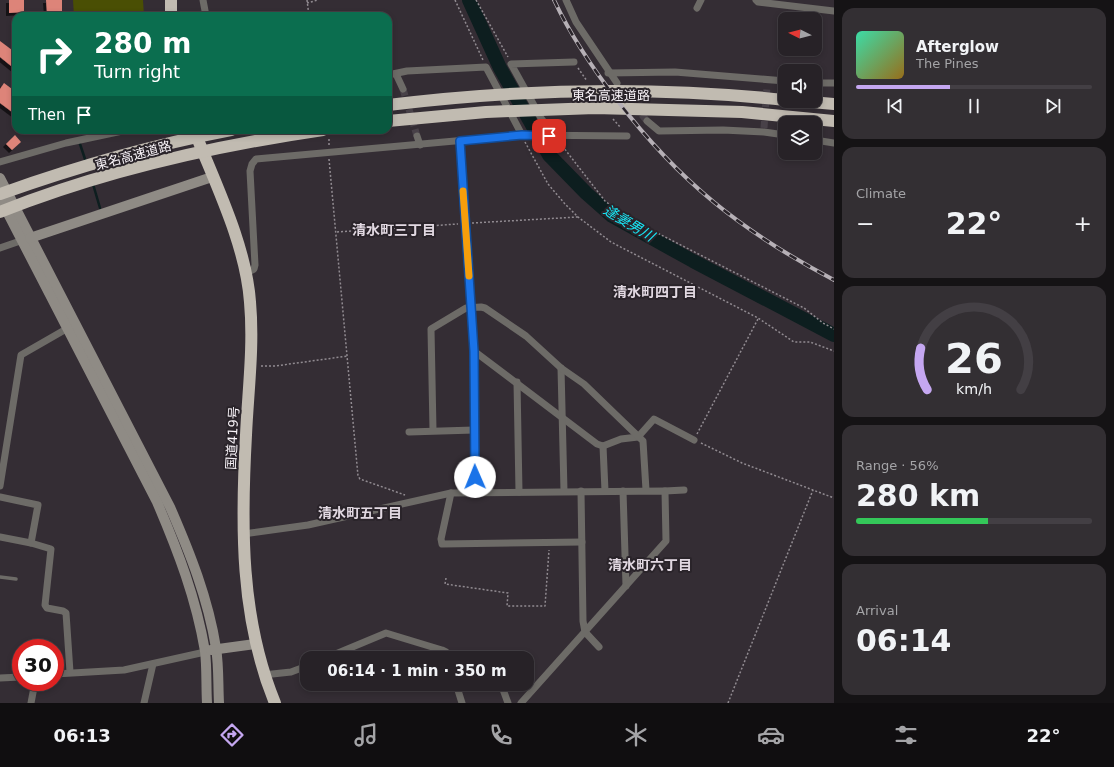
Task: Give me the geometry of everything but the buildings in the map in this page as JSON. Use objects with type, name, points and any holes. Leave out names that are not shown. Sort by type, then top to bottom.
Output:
[{"type":"highway","points":[[171,0],[171,12]]},
{"type":"highway","name":"東名高速道路","points":[[392,105],[483,96],[586,92],[618,87],[778,99]]},
{"type":"highway","points":[[822,103],[834,104]]},
{"type":"highway","name":"東名高速道路","points":[[392,121],[486,112],[595,108],[742,112],[834,121]]},
{"type":"highway","name":"国道419号","points":[[196,134],[234,232],[246,273],[251,326],[243,499],[246,585],[255,644],[263,675],[275,703]]},
{"type":"highway","name":"東名高速道路","points":[[0,194],[77,168],[127,154],[214,134]]},
{"type":"highway","name":"東名高速道路","points":[[0,212],[38,197],[131,169],[218,149],[326,134]]},
{"type":"street","points":[[202,0],[205,12]]},
{"type":"street","points":[[566,0],[576,22],[618,87]]},
{"type":"street","points":[[697,8],[701,0]]},
{"type":"street","points":[[756,0],[758,2],[790,3],[834,11]]},
{"type":"street","points":[[551,136],[512,64],[574,62]]},
{"type":"street","points":[[392,74],[407,71],[486,67],[523,135]]},
{"type":"street","points":[[608,73],[675,72],[767,84],[778,82]]},
{"type":"street","points":[[396,74],[403,89]]},
{"type":"street","points":[[822,83],[834,83]]},
{"type":"street","points":[[647,121],[660,131],[764,130],[778,133]]},
{"type":"street","points":[[0,162],[66,143],[109,134]]},
{"type":"street","points":[[246,273],[254,269],[255,265],[250,171],[252,164],[256,159],[523,135],[627,136]]},
{"type":"street","points":[[417,136],[420,145]]},
{"type":"street","points":[[460,141],[474,351],[475,492]]},
{"type":"street","points":[[822,141],[834,143]]},
{"type":"street","points":[[0,248],[24,235],[210,171]]},
{"type":"street","points":[[0,178],[24,235],[68,328],[157,502],[178,552],[194,603],[205,652],[207,703]]},
{"type":"street","points":[[0,198],[24,235],[170,507],[200,579],[216,648],[219,703]]},
{"type":"street","points":[[433,430],[431,329],[458,311],[472,307],[485,308],[526,336],[561,368],[584,384],[643,441],[646,490]]},
{"type":"street","points":[[0,486],[21,355],[68,328]]},
{"type":"street","points":[[474,351],[517,382],[597,444],[603,446],[621,439],[638,437],[654,419],[694,440]]},
{"type":"street","points":[[561,368],[564,491]]},
{"type":"street","points":[[517,382],[518,492]]},
{"type":"street","points":[[409,432],[433,430],[474,430]]},
{"type":"street","points":[[603,446],[605,491]]},
{"type":"street","points":[[244,534],[308,525],[451,493],[684,490]]},
{"type":"street","points":[[581,491],[583,620],[585,632],[600,647]]},
{"type":"street","points":[[623,491],[626,586]]},
{"type":"street","points":[[520,703],[666,541],[665,491]]},
{"type":"street","points":[[451,493],[441,539],[442,544],[582,542]]},
{"type":"street","points":[[0,497],[38,505],[31,543]]},
{"type":"street","points":[[0,537],[31,543],[51,549],[45,605],[47,608],[63,610],[66,613],[70,672]]},
{"type":"street","points":[[343,651],[386,633],[444,651]]},
{"type":"street","points":[[64,673],[124,670],[205,652],[216,648],[255,644]]},
{"type":"street","points":[[144,703],[153,664]]},
{"type":"street","points":[[263,675],[291,672],[300,669]]},
{"type":"street","points":[[0,678],[12,677]]},
{"type":"street","points":[[31,703],[33,691]]},
{"type":"street","points":[[458,691],[462,703]]},
{"type":"street","points":[[504,691],[508,703]]},
{"type":"lane","points":[[0,577],[16,579]]},
{"type":"path","points":[[307,0],[308,12]]},
{"type":"path","points":[[307,3],[318,0]]},
{"type":"path","points":[[456,0],[486,67]]},
{"type":"path","points":[[476,0],[512,64]]},
{"type":"path","points":[[326,134],[348,356],[358,478],[405,495],[410,501]]},
{"type":"path","points":[[523,135],[528,151],[548,184],[578,217],[611,242],[631,254],[758,318],[794,342],[810,342],[834,351]]},
{"type":"path","points":[[551,136],[605,200],[628,218],[804,308],[823,323],[834,329]]},
{"type":"path","points":[[758,318],[694,440],[742,463],[834,498]]},
{"type":"path","points":[[250,365],[275,366],[348,356]]},
{"type":"path","points":[[728,703],[813,490]]},
{"type":"path","points":[[446,578],[445,584],[508,593],[507,606],[545,606],[550,542]]},
{"type":"shaded area","points":[[73,0],[143,0],[144,12],[74,12]]},
{"type":"waterway","name":"逢妻男川","points":[[469,0],[500,68],[549,155],[586,193],[612,216],[693,261],[834,335]]},
{"type":"waterway","points":[[80,144],[86,162]]},
{"type":"waterway","points":[[93,184],[100,208]]},
{"type":"tunnel","points":[[764,128],[767,87]]},
{"type":"tunnel","points":[[403,89],[417,136]]},
{"type":"tunnel","points":[[622,90],[647,121]]},
{"type":"railway","points":[[554,0],[575,39],[599,76],[640,129],[664,156],[715,203],[742,224],[801,262],[834,280]]},
{"type":"slow traffic","points":[[463,191],[469,276]]},
{"type":"district","name":"清水町三丁目","points":[[394,230]]},
{"type":"district","name":"清水町四丁目","points":[[655,292]]},
{"type":"district","name":"清水町五丁目","points":[[360,513]]},
{"type":"district","name":"清水町六丁目","points":[[650,565]]},
{"type":"route","points":[[475,477],[474,351],[460,141],[522,135],[549,136]]}]
